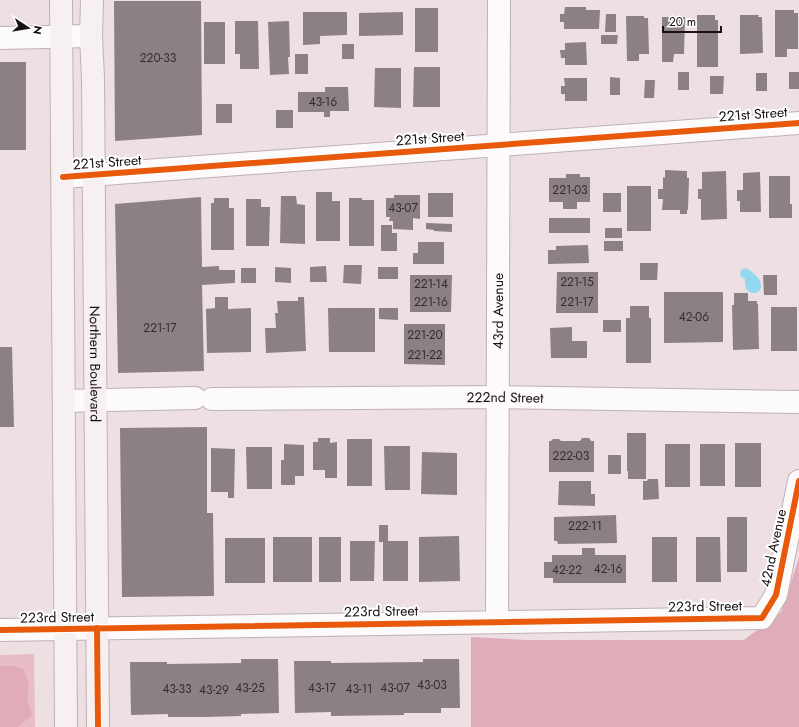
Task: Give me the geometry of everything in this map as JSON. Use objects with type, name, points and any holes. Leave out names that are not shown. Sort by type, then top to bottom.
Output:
[{"type":"main road","points":[[61,0],[66,727]]},
{"type":"main road","name":"Northern Boulevard","points":[[92,0],[91,36],[94,175],[98,727]]},
{"type":"street","name":"43rd Avenue","points":[[498,621],[499,0]]},
{"type":"street","points":[[0,38],[91,36]]},
{"type":"street","name":"221st Street","points":[[63,177],[799,123]]},
{"type":"street","name":"222nd Street","points":[[64,401],[498,397],[799,402]]},
{"type":"street","name":"42nd Avenue","points":[[762,618],[776,595],[799,481]]},
{"type":"street","name":"223rd Street","points":[[0,630],[41,628],[66,629],[762,618]]},
{"type":"shaded area","points":[[799,558],[799,727],[471,727],[471,637],[527,640],[744,640],[781,612]]},
{"type":"shaded area","points":[[34,654],[35,727],[0,727],[0,655]]},
{"type":"shaded area","points":[[0,666],[13,666],[23,669],[29,683],[27,699],[32,715],[18,727],[0,727]]},
{"type":"water","points":[[746,268],[754,274],[761,283],[760,290],[758,292],[752,293],[748,291],[745,286],[745,279],[740,276],[741,270]]},
{"type":"building","points":[[114,1],[201,1],[202,135],[115,141]]},
{"type":"building","points":[[565,7],[586,7],[586,10],[600,10],[599,29],[564,29],[564,22],[560,22],[560,14],[564,14]]},
{"type":"building","points":[[415,8],[438,8],[438,52],[415,52]]},
{"type":"building","points":[[775,10],[794,10],[794,13],[798,13],[798,49],[787,49],[787,57],[775,57]]},
{"type":"building","points":[[303,12],[347,12],[347,35],[320,36],[320,44],[303,45]]},
{"type":"building","points":[[403,12],[403,35],[359,36],[359,13]]},
{"type":"building","points":[[606,14],[616,14],[616,32],[605,32]]},
{"type":"building","points":[[697,15],[715,15],[715,20],[718,20],[718,67],[697,67]]},
{"type":"building","points":[[740,15],[759,15],[758,17],[762,17],[763,53],[740,54]]},
{"type":"building","points":[[626,16],[644,16],[644,18],[648,18],[649,54],[639,54],[639,61],[627,61]]},
{"type":"building","points":[[662,17],[685,17],[684,54],[674,54],[673,62],[662,62]]},
{"type":"building","points":[[235,21],[258,21],[259,69],[240,69],[240,54],[235,54]]},
{"type":"building","points":[[289,21],[289,74],[270,75],[268,22]]},
{"type":"building","points":[[204,22],[225,22],[225,64],[204,64]]},
{"type":"building","points":[[601,35],[618,35],[617,44],[601,44]]},
{"type":"building","points":[[586,42],[587,65],[565,65],[565,58],[561,58],[560,50],[565,50],[565,43]]},
{"type":"building","points":[[342,44],[354,44],[354,59],[342,59]]},
{"type":"building","points":[[295,54],[308,54],[308,74],[295,74]]},
{"type":"building","points":[[0,62],[26,62],[26,150],[0,150]]},
{"type":"building","points":[[414,67],[440,67],[440,107],[413,107]]},
{"type":"building","points":[[375,68],[401,68],[401,108],[374,107]]},
{"type":"building","points":[[678,72],[689,72],[689,90],[678,90]]},
{"type":"building","points":[[789,72],[799,72],[799,89],[789,89]]},
{"type":"building","points":[[756,73],[767,73],[767,91],[756,91]]},
{"type":"building","points":[[710,76],[724,76],[723,94],[710,94]]},
{"type":"building","points":[[610,77],[620,78],[620,95],[610,95]]},
{"type":"building","points":[[564,78],[587,78],[587,101],[565,101],[565,94],[561,94],[561,86],[565,86]]},
{"type":"building","points":[[645,80],[655,80],[654,98],[644,98]]},
{"type":"building","points":[[325,87],[348,87],[349,111],[330,111],[330,117],[324,117],[324,112],[298,112],[298,92],[325,92]]},
{"type":"building","points":[[216,104],[232,104],[232,123],[216,123]]},
{"type":"building","points":[[276,110],[293,110],[293,128],[276,128]]},
{"type":"building","points":[[665,170],[687,171],[687,178],[689,178],[687,214],[680,214],[680,210],[662,210],[663,199],[658,199],[658,189],[663,189],[663,177],[665,178]]},
{"type":"building","points":[[726,171],[727,219],[701,220],[701,199],[698,199],[698,189],[702,189],[702,172]]},
{"type":"building","points":[[760,172],[761,212],[740,212],[740,201],[737,201],[737,190],[743,190],[743,173]]},
{"type":"building","points":[[566,174],[580,174],[580,177],[590,177],[590,202],[577,202],[577,209],[563,209],[563,202],[549,202],[549,178],[566,178]]},
{"type":"building","points":[[769,176],[790,176],[790,204],[792,204],[792,218],[769,218]]},
{"type":"building","points":[[627,186],[651,186],[651,231],[627,231]]},
{"type":"building","points":[[316,192],[332,192],[332,201],[340,201],[340,241],[316,241]]},
{"type":"building","points":[[428,193],[453,193],[453,217],[428,217]]},
{"type":"building","points":[[603,193],[621,193],[621,212],[603,212]]},
{"type":"building","points":[[394,195],[420,195],[420,219],[413,218],[413,230],[393,229],[393,221],[389,221],[390,217],[386,217],[386,198],[394,198]]},
{"type":"building","points":[[281,196],[296,196],[297,204],[305,205],[305,244],[280,243]]},
{"type":"building","points":[[201,197],[202,267],[219,266],[219,270],[235,270],[235,283],[202,285],[204,371],[118,373],[115,204]]},
{"type":"building","points":[[214,198],[229,198],[229,208],[234,208],[234,250],[211,250],[211,203],[214,203]]},
{"type":"building","points":[[349,198],[374,200],[374,246],[349,246]]},
{"type":"building","points":[[246,199],[261,199],[261,207],[270,207],[269,246],[246,246]]},
{"type":"building","points":[[549,218],[590,218],[590,233],[549,233]]},
{"type":"building","points":[[426,223],[452,224],[452,232],[426,229]]},
{"type":"building","points":[[381,225],[392,225],[392,233],[397,233],[397,251],[381,251]]},
{"type":"building","points":[[605,228],[622,228],[622,238],[605,238]]},
{"type":"building","points":[[604,241],[623,241],[623,251],[604,251]]},
{"type":"building","points":[[418,242],[444,242],[444,264],[413,264],[413,253],[418,253]]},
{"type":"building","points":[[588,245],[589,263],[548,264],[548,250],[556,250],[556,246]]},
{"type":"building","points":[[640,263],[658,263],[657,280],[640,280]]},
{"type":"building","points":[[344,265],[362,265],[361,284],[343,283]]},
{"type":"building","points":[[326,266],[327,282],[310,282],[310,267]]},
{"type":"building","points":[[275,267],[291,268],[291,283],[275,282]]},
{"type":"building","points":[[378,267],[398,267],[398,279],[378,279]]},
{"type":"building","points":[[241,268],[256,268],[256,283],[241,283]]},
{"type":"building","points":[[557,272],[598,272],[598,313],[556,313]]},
{"type":"building","points":[[410,275],[452,275],[451,312],[410,312]]},
{"type":"building","points":[[763,275],[777,275],[777,295],[764,295]]},
{"type":"building","points":[[664,292],[723,292],[723,342],[664,343]]},
{"type":"building","points":[[734,293],[748,293],[748,301],[757,301],[759,349],[733,350],[732,305],[734,305]]},
{"type":"building","points":[[215,297],[228,297],[228,309],[251,308],[251,352],[207,353],[206,309],[215,308]]},
{"type":"building","points":[[298,297],[304,297],[306,351],[266,353],[265,328],[276,328],[275,313],[278,313],[277,301],[298,301]]},
{"type":"building","points":[[630,306],[649,306],[649,318],[651,318],[651,363],[626,363],[626,318],[630,318]]},
{"type":"building","points":[[771,307],[797,307],[797,351],[771,351]]},
{"type":"building","points":[[328,308],[375,308],[375,352],[329,352]]},
{"type":"building","points":[[379,308],[398,308],[398,320],[379,319]]},
{"type":"building","points":[[603,320],[621,320],[621,332],[603,332]]},
{"type":"building","points":[[404,324],[445,324],[445,365],[404,364]]},
{"type":"building","points":[[572,327],[572,341],[587,341],[587,358],[551,358],[550,328]]},
{"type":"building","points":[[0,347],[12,347],[14,427],[0,427]]},
{"type":"building","points":[[207,427],[207,513],[213,513],[214,596],[122,597],[120,428]]},
{"type":"building","points":[[627,433],[646,433],[646,479],[628,479]]},
{"type":"building","points":[[318,438],[330,438],[330,443],[337,442],[337,478],[325,478],[325,470],[313,470],[313,442],[318,442]]},
{"type":"building","points":[[582,438],[589,438],[591,441],[594,441],[594,472],[549,472],[549,441],[559,439],[561,441],[580,441]]},
{"type":"building","points":[[347,439],[372,439],[372,486],[347,486]]},
{"type":"building","points":[[735,443],[761,443],[761,487],[735,487]]},
{"type":"building","points":[[284,444],[304,445],[304,476],[295,476],[295,485],[281,485],[281,460],[284,460]]},
{"type":"building","points":[[665,444],[690,444],[690,487],[665,487]]},
{"type":"building","points":[[700,444],[725,444],[725,486],[700,486]]},
{"type":"building","points":[[384,446],[410,446],[410,490],[385,490]]},
{"type":"building","points":[[246,447],[272,447],[272,489],[247,489]]},
{"type":"building","points":[[211,448],[235,449],[234,498],[228,498],[228,492],[211,492]]},
{"type":"building","points":[[422,452],[457,453],[457,495],[421,494]]},
{"type":"building","points":[[608,455],[621,455],[621,474],[608,474]]},
{"type":"building","points":[[648,479],[658,479],[659,499],[643,500],[643,481],[647,481]]},
{"type":"building","points":[[559,481],[591,481],[591,494],[595,494],[595,506],[558,505]]},
{"type":"building","points":[[616,515],[617,543],[558,544],[557,541],[554,541],[554,517]]},
{"type":"building","points":[[727,517],[747,517],[747,572],[727,572]]},
{"type":"building","points":[[379,525],[388,525],[388,541],[408,541],[408,581],[383,581],[383,542],[379,542]]},
{"type":"building","points":[[459,536],[460,581],[419,582],[419,537]]},
{"type":"building","points":[[273,537],[312,537],[312,582],[273,582]]},
{"type":"building","points":[[319,537],[341,537],[341,582],[319,582]]},
{"type":"building","points":[[652,537],[677,537],[677,582],[652,582]]},
{"type":"building","points":[[696,537],[720,537],[721,582],[696,582]]},
{"type":"building","points":[[225,538],[265,538],[265,583],[225,583]]},
{"type":"building","points":[[350,541],[375,541],[374,581],[350,581]]},
{"type":"building","points":[[582,548],[595,548],[595,555],[626,555],[626,583],[553,583],[553,578],[544,578],[544,562],[552,562],[552,555],[582,555]]},
{"type":"building","points":[[241,659],[278,659],[279,713],[205,717],[168,717],[168,714],[131,715],[130,662],[167,662],[167,664],[241,663]]},
{"type":"building","points":[[423,659],[459,659],[460,708],[441,708],[441,713],[404,713],[404,715],[331,716],[331,712],[295,713],[294,661],[331,661],[331,663],[423,662]]},
{"type":"cycle path","points":[[63,177],[799,123]]},
{"type":"cycle path","points":[[0,630],[762,618],[776,595],[799,481]]},
{"type":"cycle path","points":[[97,628],[98,727]]}]
